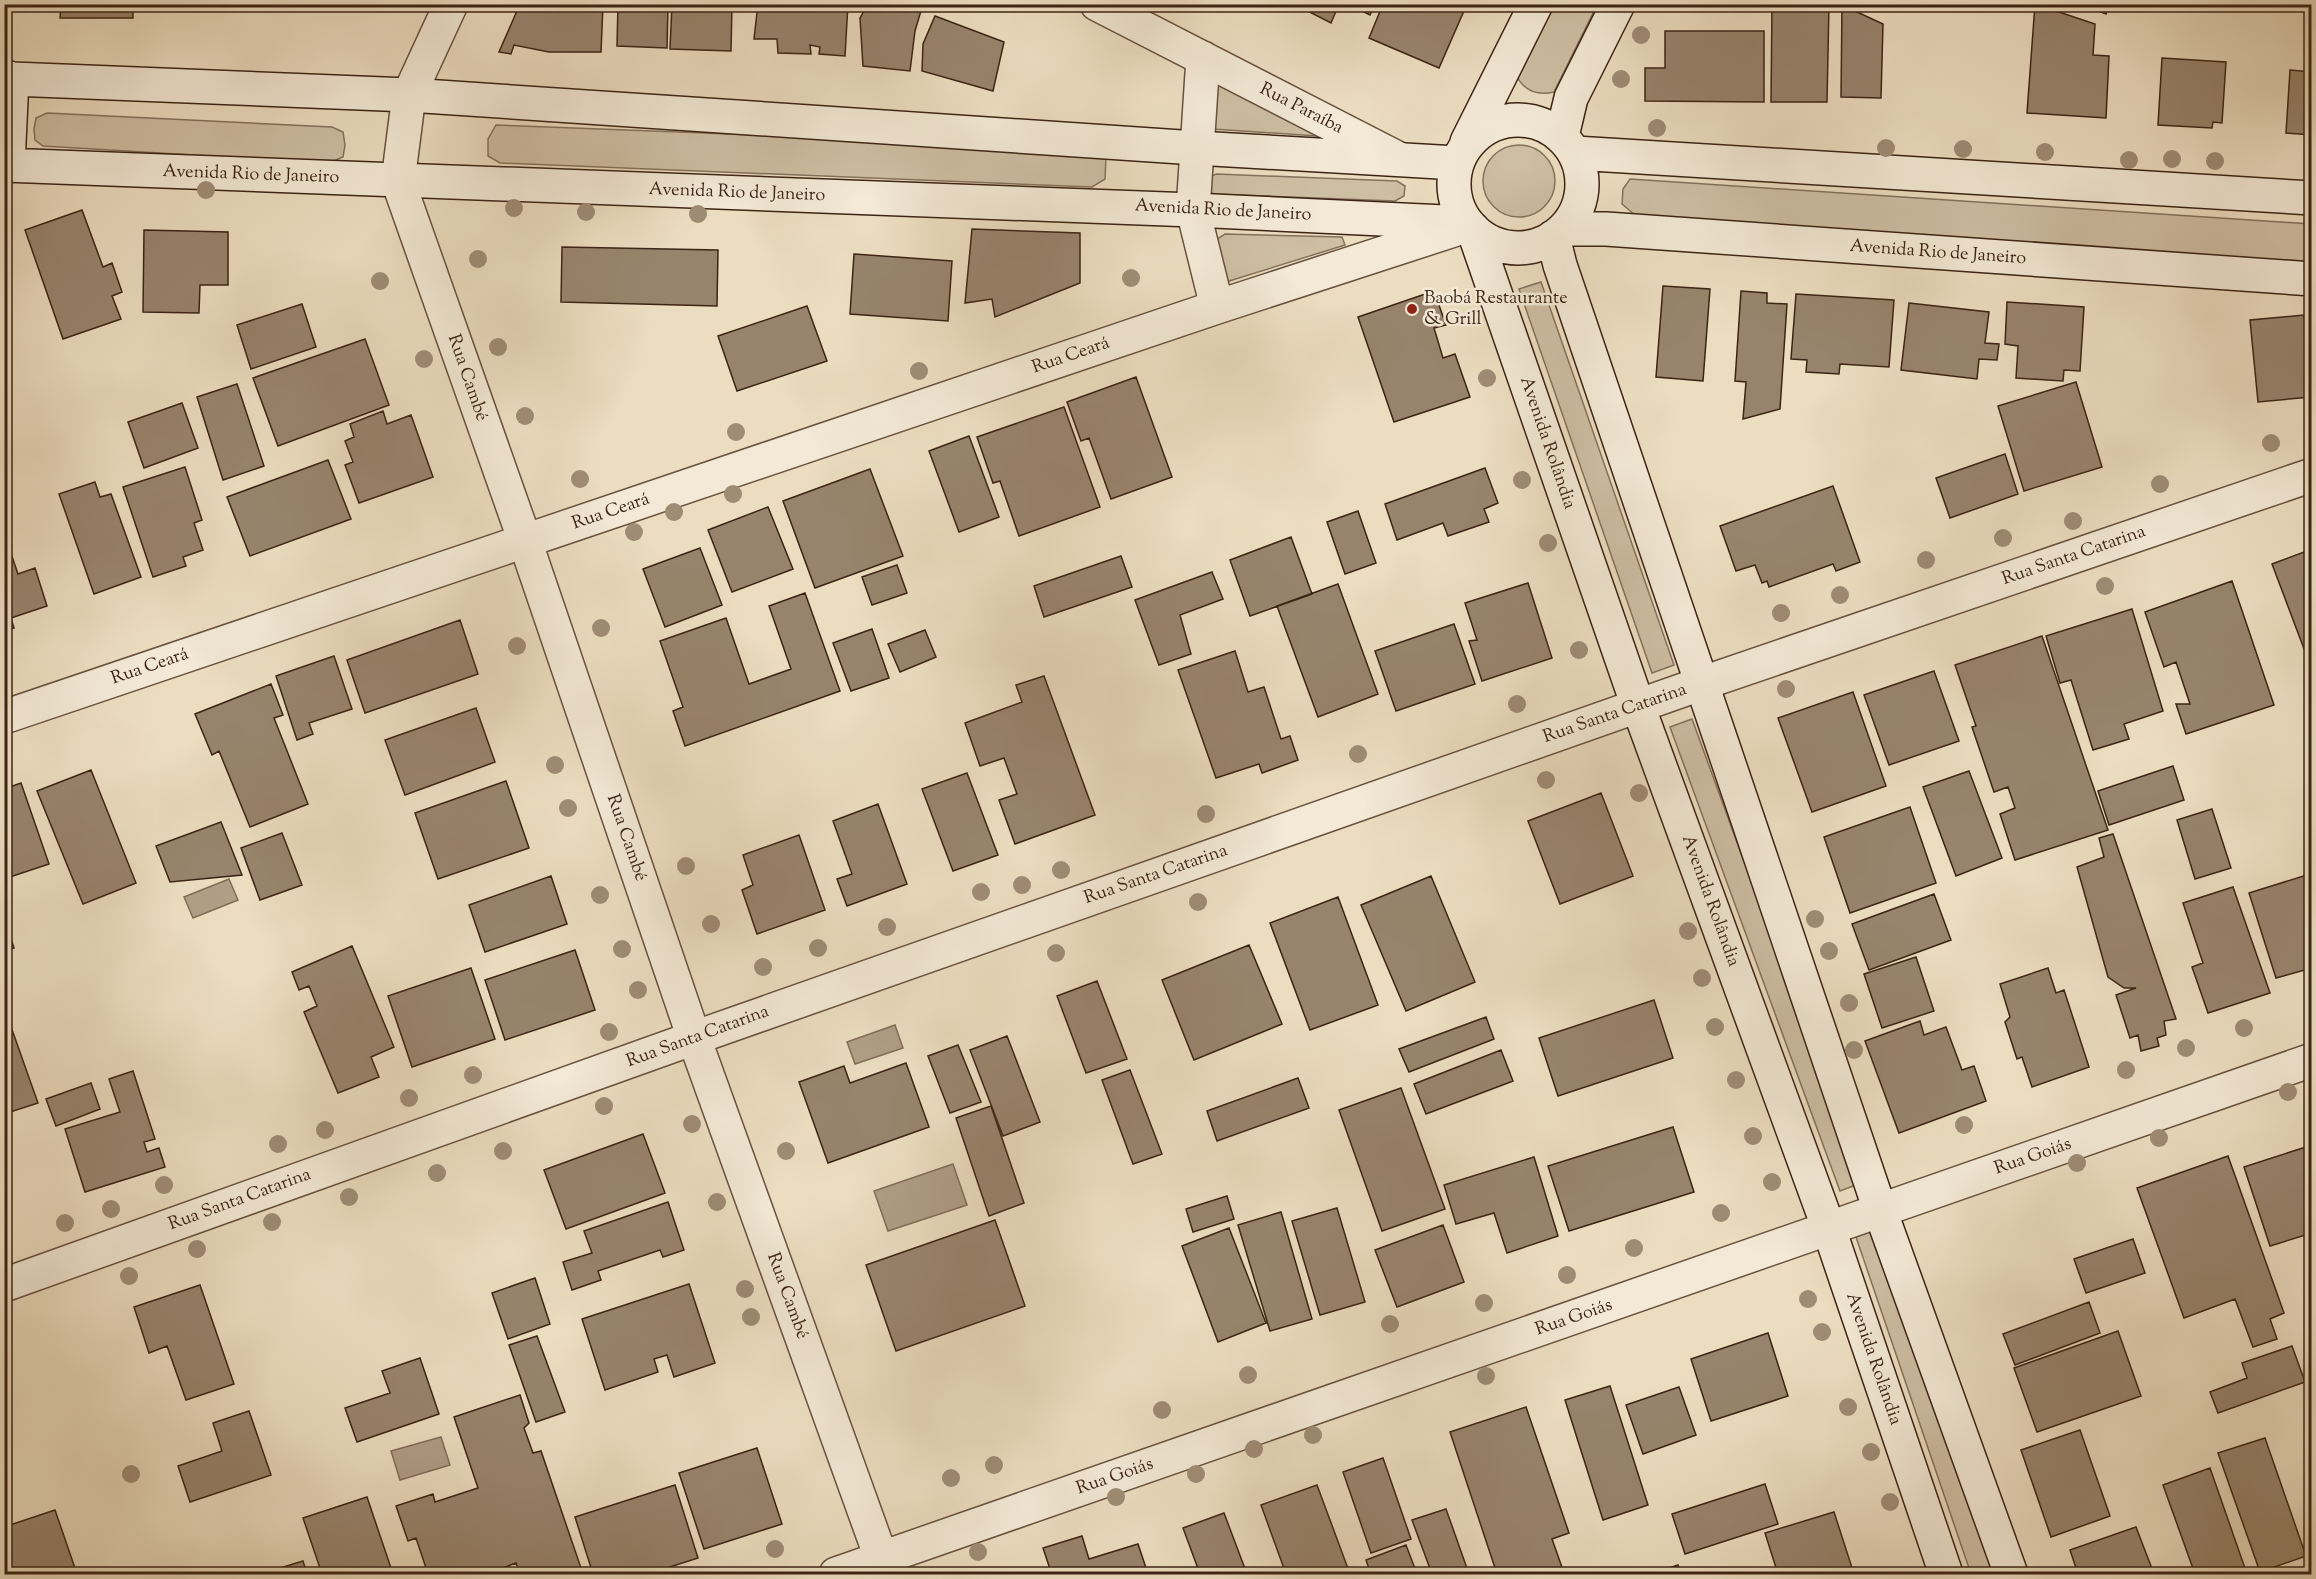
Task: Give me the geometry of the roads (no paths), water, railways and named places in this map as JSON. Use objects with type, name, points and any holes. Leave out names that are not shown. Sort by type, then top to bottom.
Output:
[{"type":"street","name":"Rua Cambé","points":[[451,4],[409,95],[398,181],[525,541],[694,1038],[884,1567]]},
{"type":"street","name":"Rua Paraíba","points":[[1097,4],[1399,159]]},
{"type":"street","points":[[6,164],[8,77],[409,95],[1196,148],[1399,159],[1462,154],[1482,130],[1501,121],[1522,119],[1544,125],[1568,145],[1582,173],[1582,195],[1574,216],[1559,233],[1537,244],[1521,248],[1500,246],[1481,237],[1469,226],[1456,204],[1453,184],[1462,154],[1536,4]]},
{"type":"street","points":[[1568,145],[1571,98],[1618,4]]},
{"type":"street","points":[[1203,58],[1193,210],[1217,307]]},
{"type":"street","points":[[1568,145],[2312,198]]},
{"type":"street","name":"Avenida Rio de Janeiro","points":[[6,164],[398,181],[1193,210],[1469,226]]},
{"type":"street","name":"Rua Ceará","points":[[4,717],[1217,307],[1469,226]]},
{"type":"street","name":"Avenida Rolândia","points":[[1469,226],[1638,706],[1829,1229],[1946,1575]]},
{"type":"street","name":"Avenida Rio de Janeiro","points":[[1559,233],[1618,230],[2312,279]]},
{"type":"street","points":[[1559,233],[1560,265],[1880,1210],[2011,1575]]},
{"type":"street","name":"Rua Santa Catarina","points":[[4,1285],[694,1038],[1703,683],[2312,475]]},
{"type":"street","name":"Rua Goiás","points":[[836,1575],[884,1567],[1880,1210],[2312,1060]]},
{"type":"place","name":"Baobá Restaurante & Grill","points":[[1412,309]]}]
